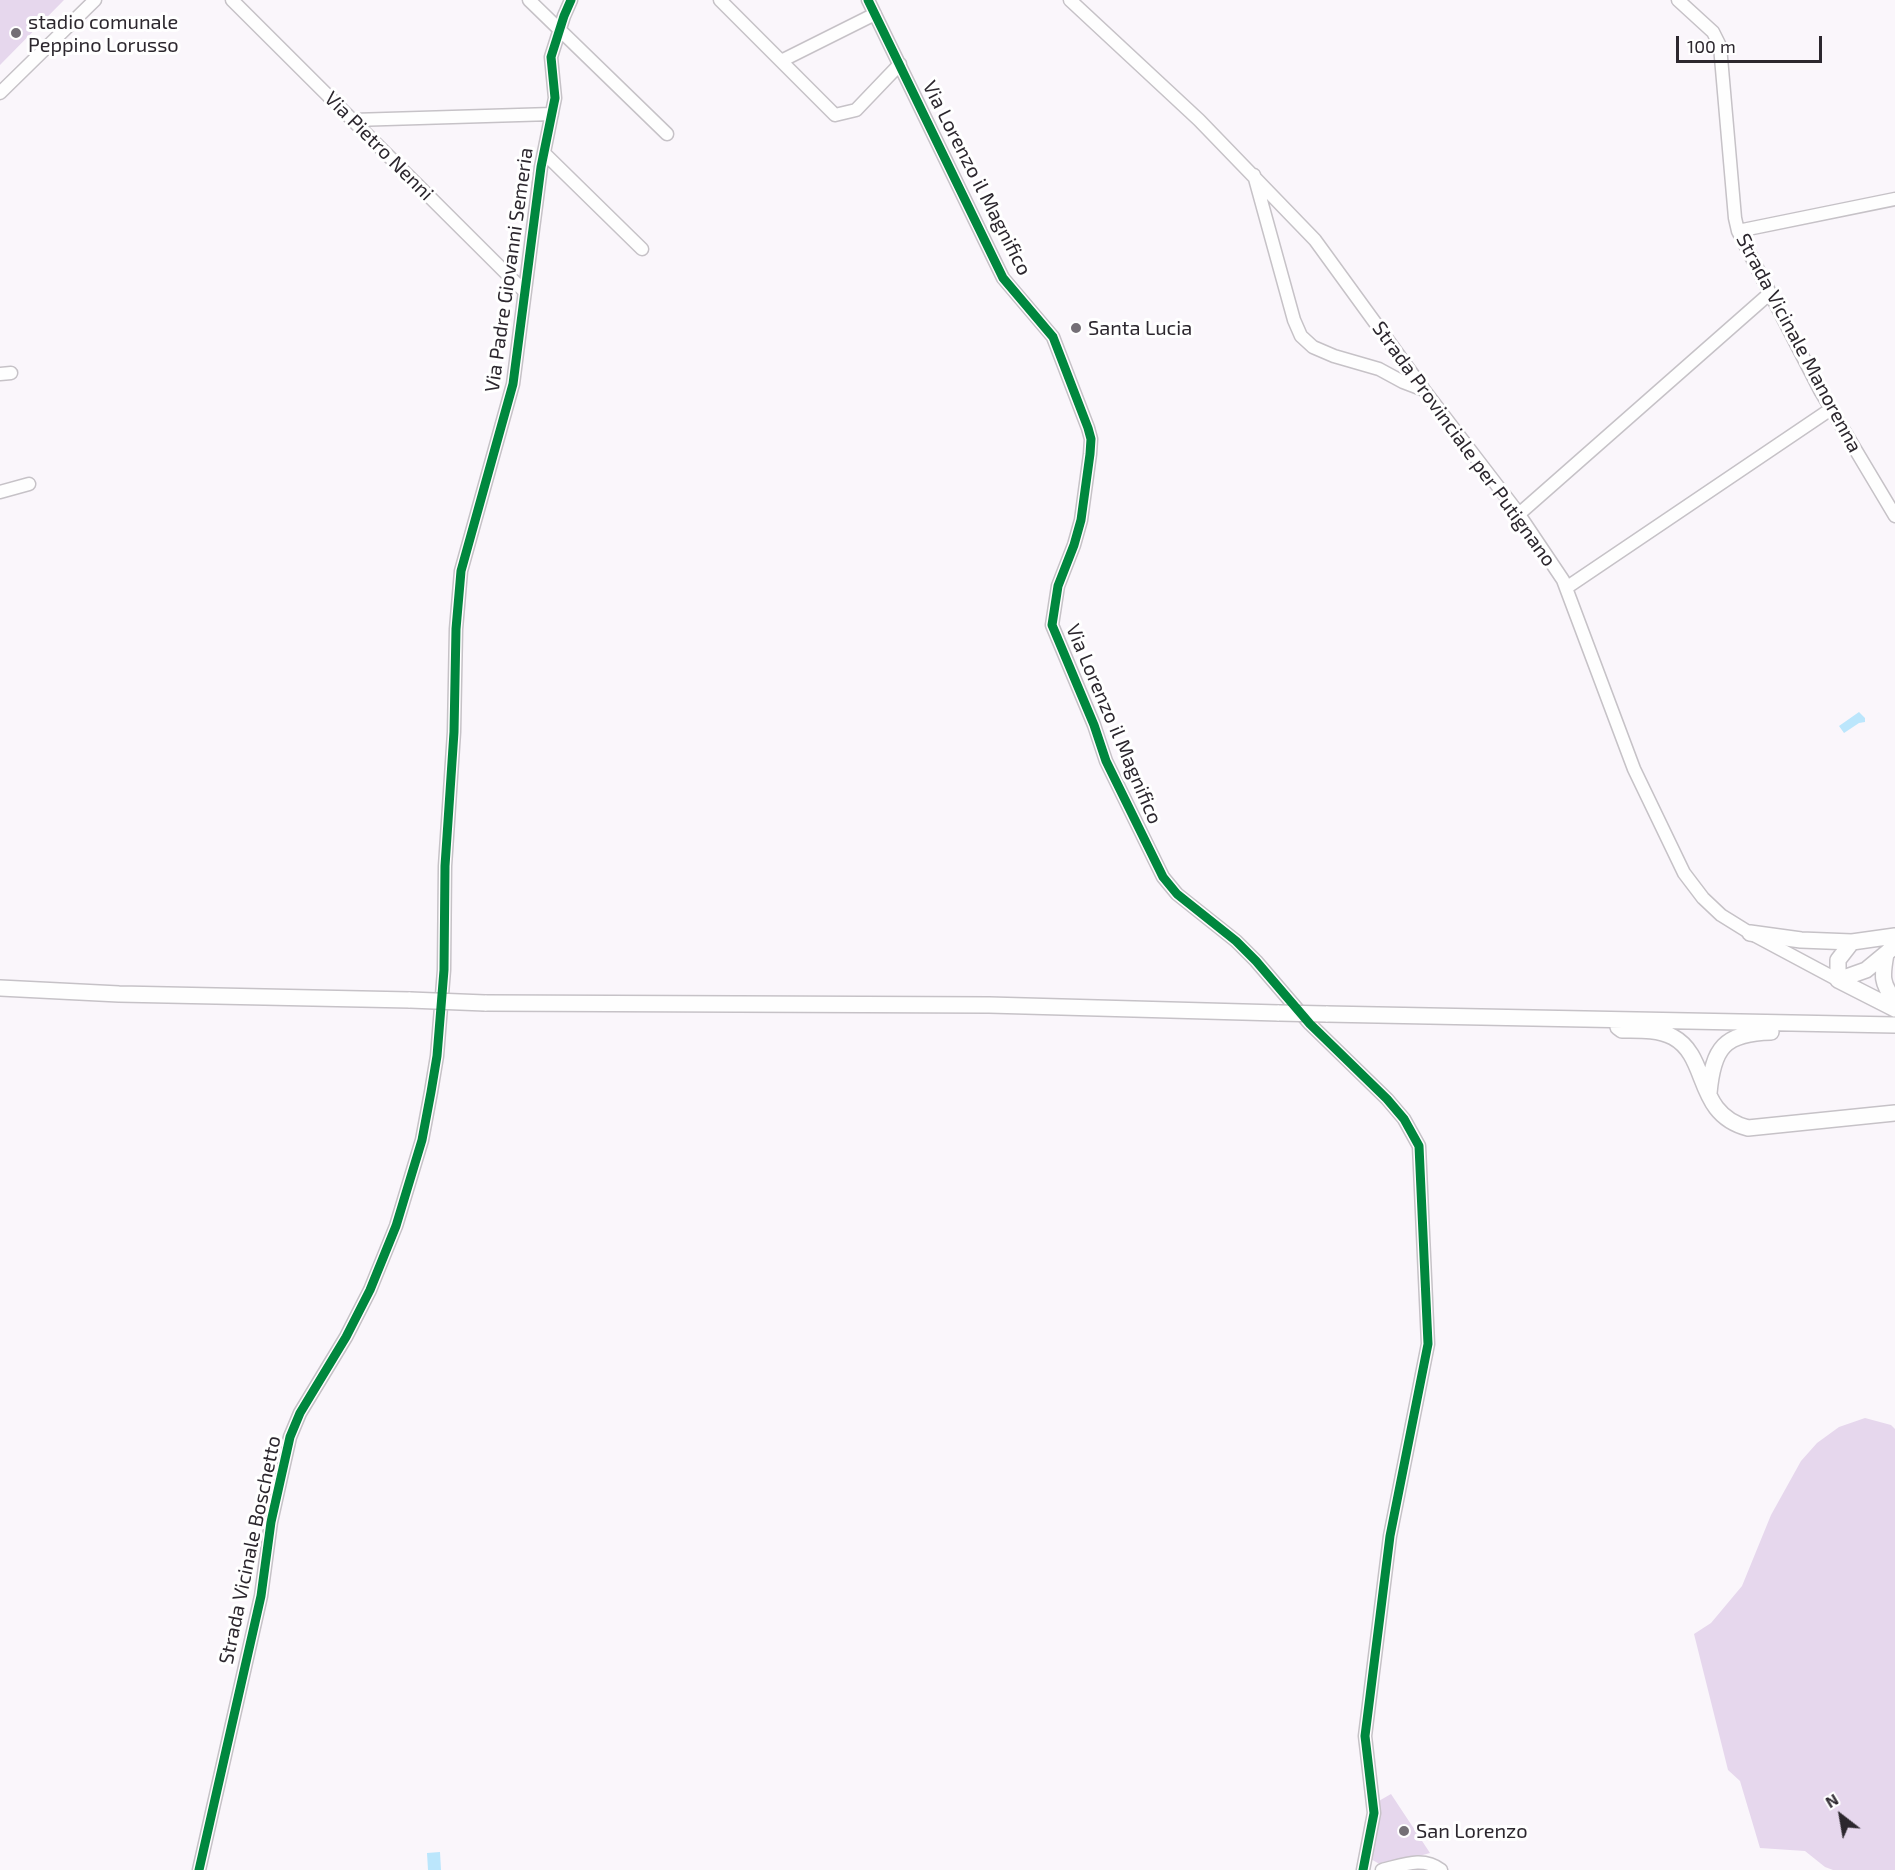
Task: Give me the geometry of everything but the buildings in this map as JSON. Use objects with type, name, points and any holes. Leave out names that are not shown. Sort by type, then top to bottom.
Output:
[{"type":"main road","points":[[1750,933],[1801,940],[1852,942],[1895,936]]},
{"type":"main road","points":[[1852,942],[1838,960],[1838,980],[1866,970],[1891,950]]},
{"type":"main road","points":[[1891,950],[1882,974],[1888,992],[1895,1001]]},
{"type":"main road","name":"Strada Provinciale per Putignano","points":[[1838,980],[1895,1009]]},
{"type":"main road","points":[[0,988],[118,994],[485,1003],[989,1005],[1895,1025]]},
{"type":"main road","points":[[1602,1019],[1622,1030],[1658,1031],[1674,1037],[1689,1052],[1719,1113],[1734,1125],[1748,1128],[1895,1113]]},
{"type":"main road","points":[[1709,1096],[1711,1073],[1718,1052],[1733,1038],[1752,1033],[1786,1032],[1816,1025]]},
{"type":"street","points":[[0,92],[95,0]]},
{"type":"street","name":"Via Pietro Nenni","points":[[232,0],[525,292]]},
{"type":"street","points":[[530,0],[667,134]]},
{"type":"street","name":"Via Padre Giovanni Semeria","points":[[445,866],[454,732],[456,629],[461,571],[513,384],[544,153],[555,98],[551,57],[571,0]]},
{"type":"street","points":[[720,0],[835,115],[856,110],[900,64]]},
{"type":"street","name":"Via Lorenzo il Magnifico","points":[[868,0],[1003,278],[1053,337],[1088,428],[1091,439],[1090,454],[1081,520],[1058,586],[1052,625],[1094,725],[1106,760],[1163,877],[1177,894],[1236,941],[1270,976],[1310,1024],[1387,1099],[1404,1119],[1419,1146],[1428,1344],[1390,1536],[1365,1736],[1374,1813],[1363,1870]]},
{"type":"street","name":"Strada Provinciale per Putignano","points":[[1070,0],[1199,120],[1254,174],[1315,240],[1424,390],[1519,514],[1563,580],[1634,769],[1684,873],[1703,898],[1721,915],[1750,933],[1838,980]]},
{"type":"street","name":"Strada Vicinale Manorenna","points":[[1678,0],[1713,32],[1720,46],[1731,183],[1738,231],[1831,409],[1895,516]]},
{"type":"street","points":[[781,61],[875,14]]},
{"type":"street","points":[[353,120],[552,114]]},
{"type":"street","points":[[544,153],[642,249]]},
{"type":"street","points":[[1254,174],[1294,320],[1301,336],[1323,351],[1379,369],[1402,382],[1424,390]]},
{"type":"street","points":[[1738,231],[1895,200]]},
{"type":"street","points":[[1519,514],[1769,294]]},
{"type":"street","points":[[1566,588],[1831,409]]},
{"type":"street","points":[[0,492],[29,484]]},
{"type":"street","name":"Strada Vicinale Boschetto","points":[[199,1870],[261,1596],[271,1522],[290,1437],[300,1413],[346,1337],[370,1290],[396,1226],[422,1140],[437,1056],[444,970],[445,866]]},
{"type":"street","points":[[1382,1870],[1425,1861],[1441,1870]]},
{"type":"street","points":[[1363,1870],[1368,1870]]},
{"type":"shaded area","name":"stadio comunale Peppino Lorusso","points":[[0,0],[64,0],[0,65]]},
{"type":"shaded area","points":[[1865,1418],[1891,1425],[1895,1429],[1895,1870],[1833,1870],[1825,1867],[1805,1851],[1760,1848],[1740,1781],[1728,1770],[1694,1634],[1711,1623],[1742,1586],[1771,1515],[1801,1461],[1817,1443],[1839,1427]]},
{"type":"shaded area","points":[[1391,1794],[1430,1853],[1383,1866],[1369,1858],[1377,1802]]},
{"type":"water","points":[[1859,712],[1865,718],[1865,722],[1859,723],[1844,733],[1839,726]]},
{"type":"water","points":[[440,1852],[441,1870],[428,1870],[427,1853]]},
{"type":"cycle path","points":[[199,1870],[261,1596],[271,1522],[290,1437],[300,1413],[346,1337],[370,1290],[396,1226],[422,1140],[437,1056],[444,970],[445,866],[454,732],[456,629],[461,571],[513,384],[541,167],[555,98],[551,57],[571,0]]},
{"type":"cycle path","points":[[868,0],[1003,278],[1053,337],[1088,428],[1091,439],[1090,454],[1081,520],[1058,586],[1052,625],[1094,725],[1106,761],[1163,877],[1177,894],[1236,941],[1256,961],[1310,1024],[1387,1099],[1404,1119],[1419,1146],[1428,1344],[1390,1536],[1365,1736],[1374,1813],[1363,1870]]},
{"type":"place","name":"stadio comunale Peppino Lorusso","points":[[16,33]]},
{"type":"place","name":"Santa Lucia","points":[[1076,328]]},
{"type":"place","name":"San Lorenzo","points":[[1404,1831]]}]
